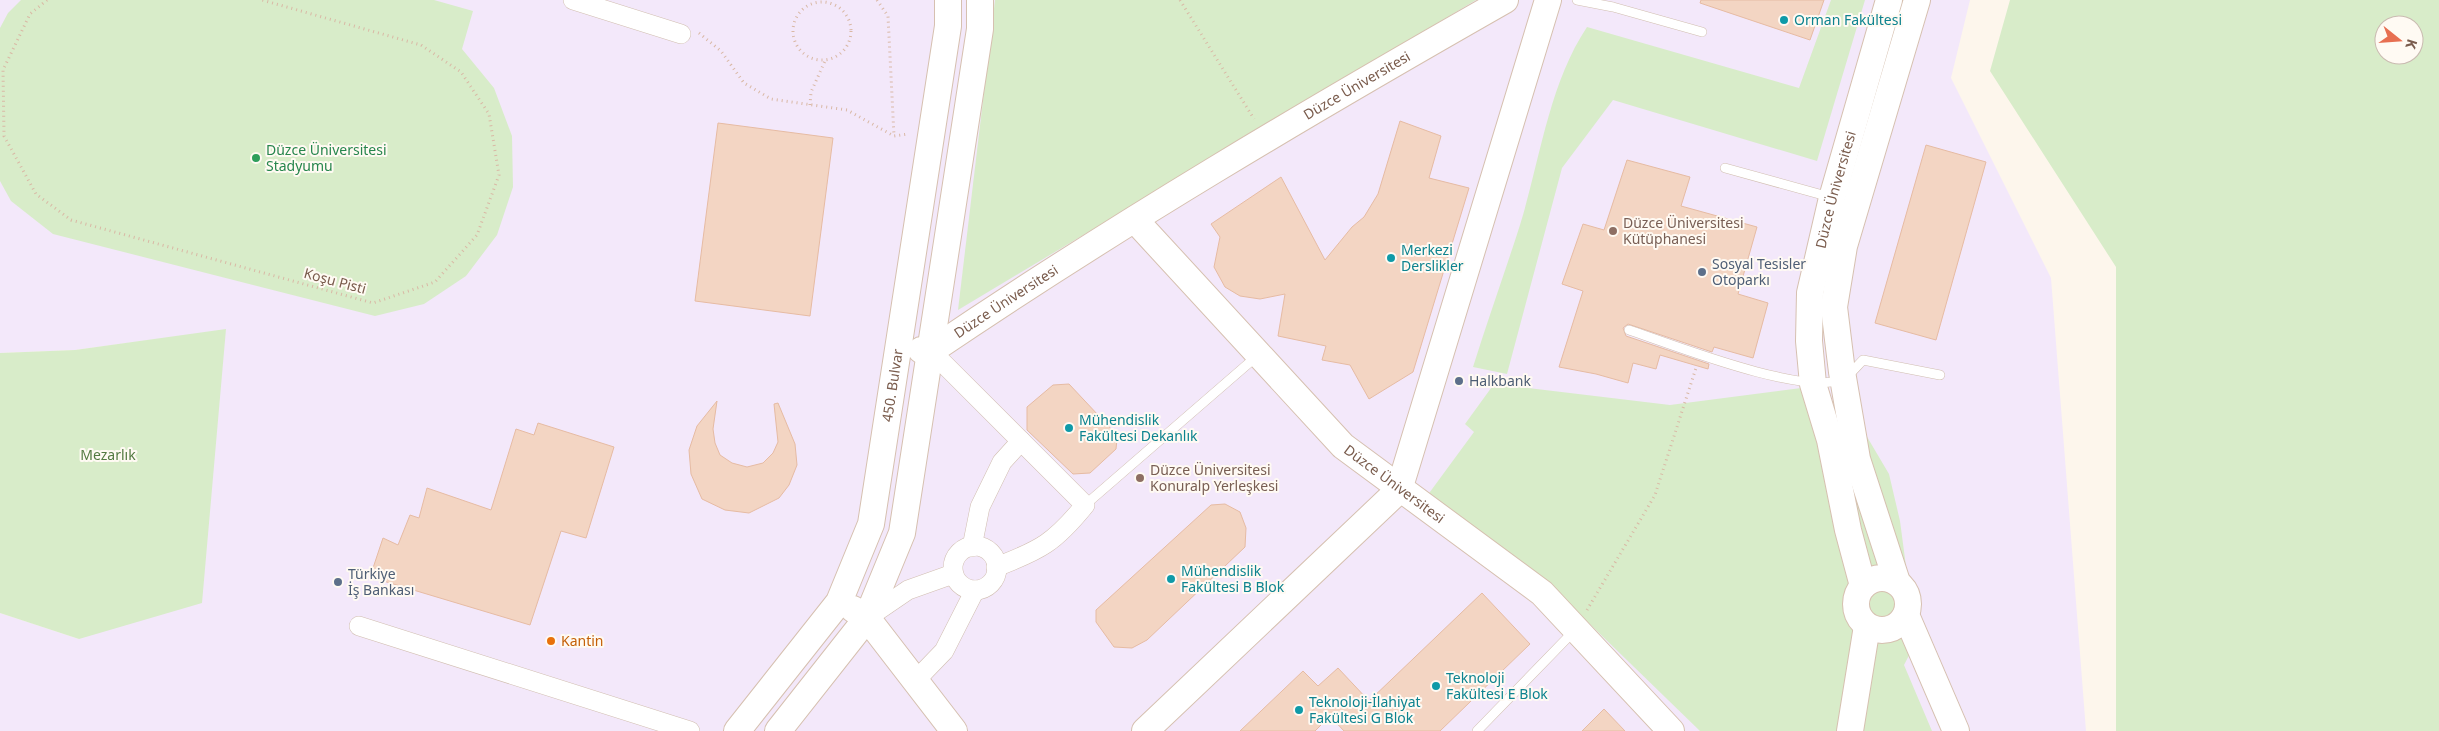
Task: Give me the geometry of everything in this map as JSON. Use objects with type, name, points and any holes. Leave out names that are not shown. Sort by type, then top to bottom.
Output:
[{"type":"street","points":[[573,0],[680,34]]},
{"type":"street","name":"450. Bulvar","points":[[737,731],[839,602],[871,524],[948,26],[948,0]]},
{"type":"street","points":[[778,731],[867,618],[902,533],[980,29],[980,0]]},
{"type":"street","name":"Düzce Üniversitesi","points":[[931,351],[1012,296],[1266,138],[1505,0]]},
{"type":"street","points":[[1145,731],[1399,490],[1548,0]]},
{"type":"street","name":"Düzce Üniversitesi","points":[[1863,586],[1848,530],[1830,440],[1813,384],[1809,341],[1810,293],[1844,201],[1890,0]]},
{"type":"street","points":[[1897,582],[1879,578],[1863,586],[1856,602],[1860,620],[1867,626],[1875,630],[1893,628],[1906,615],[1908,606],[1907,597],[1897,582],[1857,459],[1843,379],[1834,307],[1844,246],[1844,201],[1917,0]]},
{"type":"street","name":"Düzce Üniversitesi","points":[[1135,220],[1343,446],[1399,490],[1542,593],[1671,731]]},
{"type":"street","points":[[898,348],[931,351],[1085,505],[1064,532],[1034,553],[996,567]]},
{"type":"street","points":[[972,547],[980,507],[1002,462],[1021,441]]},
{"type":"street","points":[[972,547],[985,549],[991,554],[996,567],[993,580],[982,589],[975,590],[961,586],[953,574],[953,566],[959,553],[972,547]]},
{"type":"street","points":[[867,618],[908,590],[953,574]]},
{"type":"street","points":[[916,680],[944,652],[975,590]]},
{"type":"street","points":[[839,602],[867,618],[954,731]]},
{"type":"street","points":[[1906,615],[1956,731]]},
{"type":"street","points":[[359,626],[690,731]]},
{"type":"street","points":[[1850,731],[1867,626]]},
{"type":"lane","points":[[1577,0],[1615,3],[1702,32]]},
{"type":"lane","points":[[1725,168],[1844,201]]},
{"type":"lane","points":[[1629,330],[1773,377],[1813,384],[1843,379],[1863,360],[1940,375]]},
{"type":"lane","points":[[1085,505],[1259,355]]},
{"type":"lane","points":[[1477,731],[1576,629]]},
{"type":"path","name":"Koşu Pisti","points":[[47,0],[30,14],[3,70],[4,136],[36,194],[72,220],[373,303],[435,282],[477,235],[499,175],[489,114],[462,72],[421,45],[262,0]]},
{"type":"path","points":[[877,0],[888,16],[894,136]]},
{"type":"path","points":[[1180,0],[1266,138]]},
{"type":"path","points":[[814,1],[823,1],[841,8],[851,25],[848,44],[842,52],[825,60],[815,60],[799,50],[792,32],[798,14],[814,1]]},
{"type":"path","points":[[680,34],[698,33],[721,51],[744,83],[771,98],[847,110],[894,136],[931,131]]},
{"type":"path","points":[[810,105],[811,92],[825,60]]},
{"type":"path","points":[[1576,629],[1655,495],[1701,354]]},
{"type":"shaded area","name":"Düzce Üniversitesi Konuralp Yerleşkesi","points":[[0,0],[1970,0],[1951,78],[2051,278],[2086,731],[0,731],[0,613],[79,639],[226,330],[75,350],[0,353]]},
{"type":"green space","name":"Düzce Üniversitesi Stadyumu","points":[[21,0],[434,0],[473,11],[462,49],[494,88],[512,136],[513,187],[497,235],[466,276],[424,304],[375,316],[53,234],[11,201],[0,181],[0,28],[8,13]]},
{"type":"green space","points":[[995,0],[1476,0],[958,310]]},
{"type":"green space","points":[[1831,0],[1865,0],[1817,161],[1613,100],[1562,168],[1507,374],[1473,367],[1520,225],[1554,98],[1574,49],[1587,27],[1799,88]]},
{"type":"green space","points":[[2010,0],[2439,0],[2439,731],[2116,731],[2116,267],[1990,71]]},
{"type":"green space","name":"Mezarlık","points":[[226,329],[202,603],[79,639],[0,613],[0,353],[75,350]]},
{"type":"green space","points":[[1494,384],[1670,405],[1809,387],[1863,430],[1889,474],[1900,521],[1916,642],[1904,665],[1932,731],[1700,731],[1564,599],[1427,496],[1474,432],[1465,424]]},
{"type":"building","name":"Orman Fakültesi","points":[[1701,0],[1824,0],[1810,40],[1700,3]]},
{"type":"building","name":"Merkezi Derslikler","points":[[1400,121],[1441,136],[1429,178],[1469,188],[1413,372],[1369,399],[1350,365],[1322,360],[1326,346],[1278,336],[1285,294],[1260,299],[1240,296],[1225,287],[1214,267],[1220,237],[1211,224],[1281,177],[1325,260],[1352,227],[1364,217],[1378,194]]},
{"type":"building","points":[[718,123],[833,138],[810,316],[695,301]]},
{"type":"building","points":[[1926,145],[1986,162],[1936,340],[1875,323]]},
{"type":"building","points":[[1627,160],[1690,177],[1681,206],[1757,227],[1738,294],[1768,303],[1753,358],[1714,347],[1712,352],[1628,324],[1623,328],[1626,336],[1709,364],[1708,369],[1660,355],[1656,369],[1633,363],[1628,383],[1596,374],[1559,367],[1583,291],[1562,284],[1583,224],[1604,230]]},
{"type":"building","name":"Mühendislik Fakültesi Dekanlık","points":[[1069,384],[1114,432],[1117,439],[1116,449],[1090,473],[1073,474],[1027,430],[1027,407],[1053,385]]},
{"type":"building","points":[[717,401],[713,429],[715,443],[720,455],[732,463],[747,467],[763,463],[773,453],[778,442],[774,404],[778,403],[795,444],[797,465],[789,485],[779,498],[749,513],[725,510],[702,499],[691,474],[689,450],[697,426]]},
{"type":"building","points":[[538,423],[614,447],[586,538],[561,531],[530,625],[370,577],[383,538],[398,545],[410,515],[419,518],[427,488],[491,510],[516,429],[534,435]]},
{"type":"building","name":"Mühendislik Fakültesi B Blok","points":[[1225,504],[1240,512],[1246,528],[1245,547],[1147,640],[1132,648],[1114,647],[1096,622],[1096,610],[1211,505]]},
{"type":"building","name":"Teknoloji Fakültesi E Blok","points":[[1482,593],[1530,644],[1440,731],[1344,731],[1330,716],[1315,731],[1240,731],[1303,671],[1318,686],[1338,668],[1369,701]]},
{"type":"building","points":[[1604,709],[1625,731],[1582,731]]},
{"type":"place","name":"Orman Fakültesi","points":[[1784,20]]},
{"type":"place","name":"Düzce Üniversitesi Stadyumu","points":[[256,158]]},
{"type":"place","name":"Düzce Üniversitesi Kütüphanesi","points":[[1613,231]]},
{"type":"place","name":"Merkezi Derslikler","points":[[1391,258]]},
{"type":"place","name":"Sosyal Tesisler Otoparkı","points":[[1702,272]]},
{"type":"place","name":"Halkbank","points":[[1459,381]]},
{"type":"place","name":"Mühendislik Fakültesi Dekanlık","points":[[1069,428]]},
{"type":"place","name":"Düzce Üniversitesi Konuralp Yerleşkesi","points":[[1140,478]]},
{"type":"place","name":"Mühendislik Fakültesi B Blok","points":[[1171,579]]},
{"type":"place","name":"Türkiye İş Bankası","points":[[338,582]]},
{"type":"place","name":"Kantin","points":[[551,641]]},
{"type":"place","name":"Teknoloji Fakültesi E Blok","points":[[1436,686]]},
{"type":"place","name":"Teknoloji-İlahiyat Fakültesi G Blok","points":[[1299,710]]}]
